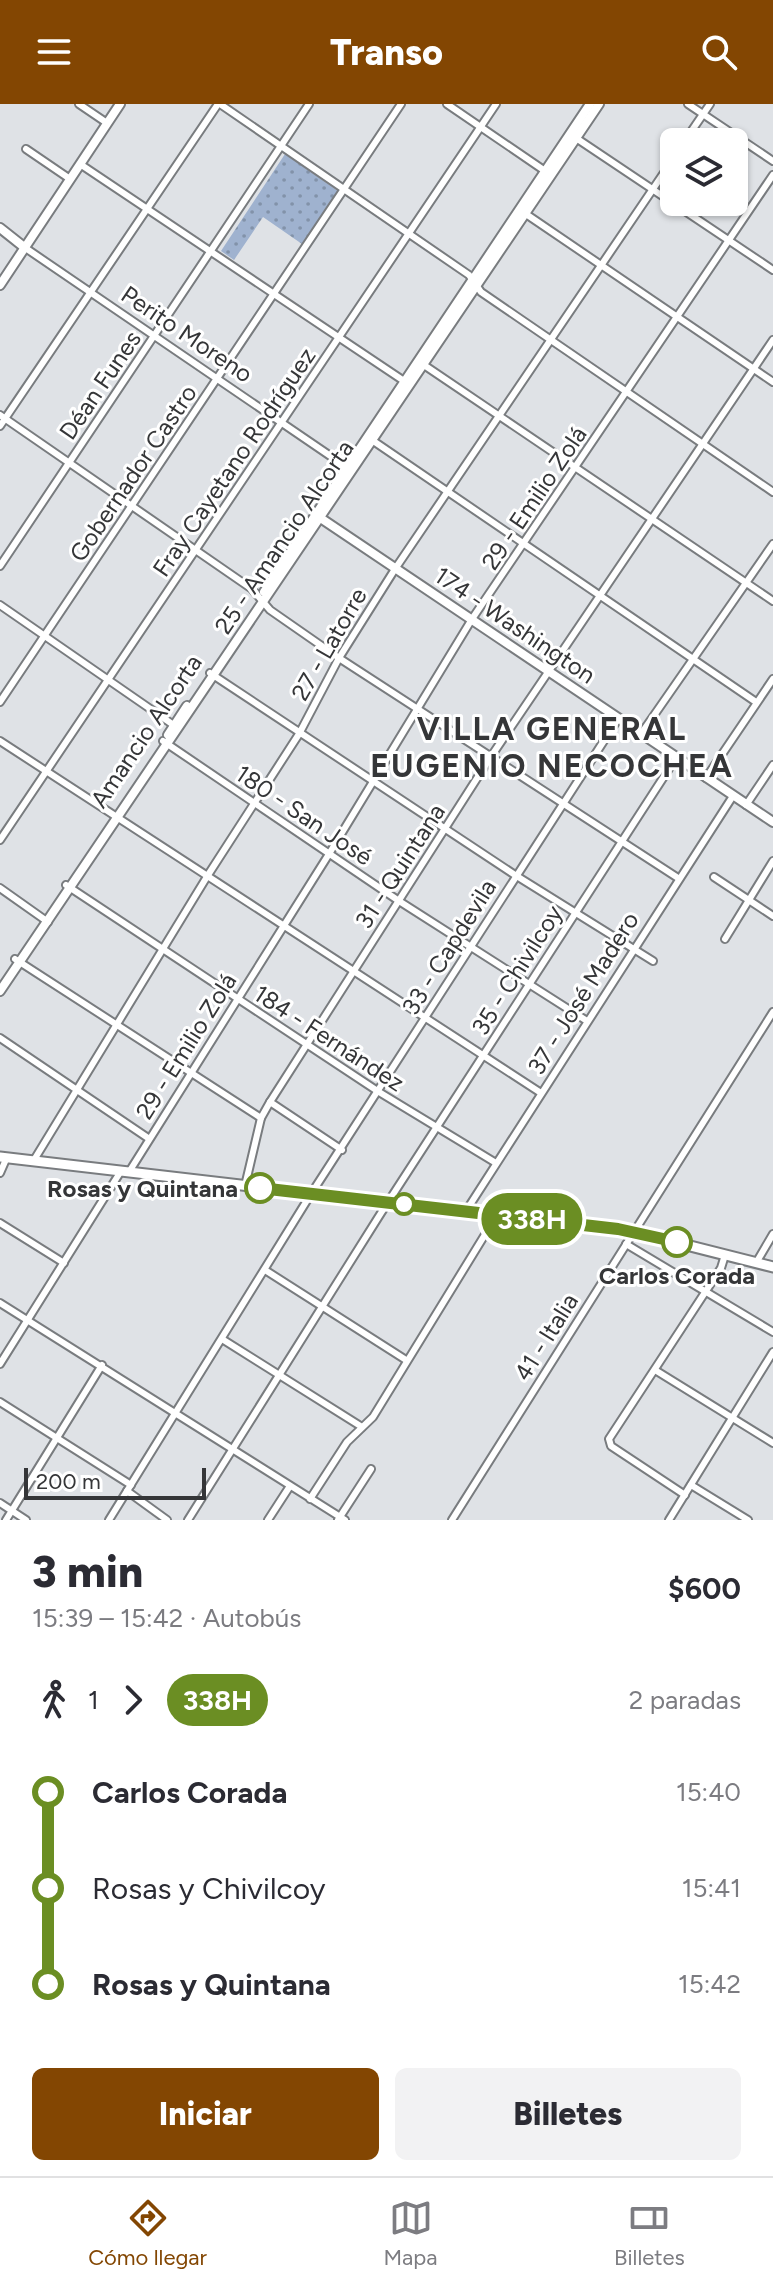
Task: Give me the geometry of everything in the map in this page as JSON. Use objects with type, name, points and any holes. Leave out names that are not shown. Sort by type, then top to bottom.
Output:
[{"type":"main road","points":[[0,285],[120,104]]},
{"type":"main road","points":[[421,363],[549,174],[590,104]]},
{"type":"main road","points":[[573,136],[599,104]]},
{"type":"main road","name":"Perito Moreno","points":[[0,228],[24,247]]},
{"type":"main road","name":"25 - Amancio Alcorta","points":[[370,439],[421,363]]},
{"type":"main road","points":[[350,469],[370,439]]},
{"type":"main road","name":"25 - Amancio Alcorta","points":[[262,601],[350,469]]},
{"type":"main road","name":"174 - Washington","points":[[318,516],[773,822]]},
{"type":"main road","name":"Amancio Alcorta","points":[[166,743],[262,601]]},
{"type":"main road","points":[[0,981],[46,920],[166,743]]},
{"type":"main road","points":[[0,991],[17,960]]},
{"type":"main road","points":[[3,1157],[634,1231],[773,1267]]},
{"type":"street","points":[[79,104],[107,123]]},
{"type":"street","points":[[0,426],[2,417],[219,104],[409,233],[551,341],[773,492]]},
{"type":"street","name":"Déan Funes","points":[[0,566],[309,104]]},
{"type":"street","name":"Gobernador Castro","points":[[0,702],[401,104]]},
{"type":"street","points":[[447,104],[549,174]]},
{"type":"street","name":"Fray Cayetano Rodríguez","points":[[0,840],[496,104]]},
{"type":"street","points":[[688,104],[773,161]]},
{"type":"street","points":[[694,128],[710,104]]},
{"type":"street","points":[[573,136],[773,270]]},
{"type":"street","points":[[26,149],[70,179]]},
{"type":"street","points":[[80,164],[407,383]]},
{"type":"street","name":"29 - Emilio Zolá","points":[[0,1364],[284,926],[472,619],[576,470],[773,175]]},
{"type":"street","name":"27 - Latorre","points":[[34,1160],[208,875],[299,734],[339,658],[395,569],[660,179]]},
{"type":"street","points":[[522,212],[773,382]]},
{"type":"street","name":"Perito Moreno","points":[[24,247],[350,469]]},
{"type":"street","name":"31 - Quintana","points":[[245,1186],[261,1118],[270,1102],[490,758],[773,340]]},
{"type":"street","points":[[421,363],[773,601]]},
{"type":"street","points":[[2,417],[252,589],[262,601],[339,658],[678,878]]},
{"type":"street","points":[[370,439],[756,702]]},
{"type":"street","points":[[641,734],[773,544]]},
{"type":"street","points":[[0,605],[176,727]]},
{"type":"street","points":[[212,674],[372,782],[653,961]]},
{"type":"street","points":[[706,778],[773,679]]},
{"type":"street","name":"33 - Capdevila","points":[[109,1520],[311,1194],[618,719]]},
{"type":"street","points":[[0,741],[541,1093]]},
{"type":"street","name":"180 - San José","points":[[166,743],[399,901],[587,1021]]},
{"type":"street","name":"35 - Chivilcoy","points":[[188,1520],[619,841],[676,758]]},
{"type":"street","points":[[746,805],[773,765]]},
{"type":"street","name":"37 - José Madero","points":[[466,1211],[733,796]]},
{"type":"street","points":[[725,939],[773,861]]},
{"type":"street","points":[[714,877],[773,916]]},
{"type":"street","name":"184 - Fernández","points":[[68,887],[379,1092],[496,1163]]},
{"type":"street","points":[[0,888],[46,920]]},
{"type":"street","points":[[17,960],[261,1118]]},
{"type":"street","name":"41 - Italia","points":[[452,1520],[773,1012]]},
{"type":"street","points":[[0,1038],[148,1138]]},
{"type":"street","points":[[270,1102],[342,1150]]},
{"type":"street","points":[[0,1173],[3,1157]]},
{"type":"street","points":[[310,1499],[347,1442],[373,1417],[497,1215]]},
{"type":"street","points":[[0,1223],[64,1263]]},
{"type":"street","points":[[756,1263],[773,1234]]},
{"type":"street","points":[[626,1244],[773,1332]]},
{"type":"street","points":[[685,1495],[608,1443],[706,1291],[725,1255]]},
{"type":"street","points":[[265,1270],[406,1360]]},
{"type":"street","points":[[0,1303],[341,1519],[371,1469]]},
{"type":"street","points":[[222,1339],[362,1427]]},
{"type":"street","points":[[669,1520],[773,1352]]},
{"type":"street","points":[[6,1520],[102,1365]]},
{"type":"street","points":[[655,1370],[773,1443]]},
{"type":"street","points":[[0,1402],[129,1488],[167,1520]]},
{"type":"street","points":[[691,1485],[748,1520]]},
{"type":"street","points":[[268,1520],[290,1486]]},
{"type":"street","points":[[0,1503],[26,1520]]},
{"type":"shaded area","points":[[285,154],[338,191],[302,244],[263,217],[234,260],[221,251]]},
{"type":"bus line","name":"338H","points":[[260,1188],[634,1231],[677,1242]]},
{"type":"place","name":"Rosas y Quintana","points":[[260,1188]]},
{"type":"place","name":"Carlos Corada","points":[[677,1242]]},
{"type":"district","name":"VILLA GENERAL EUGENIO NECOCHEA","points":[[552,748]]}]
